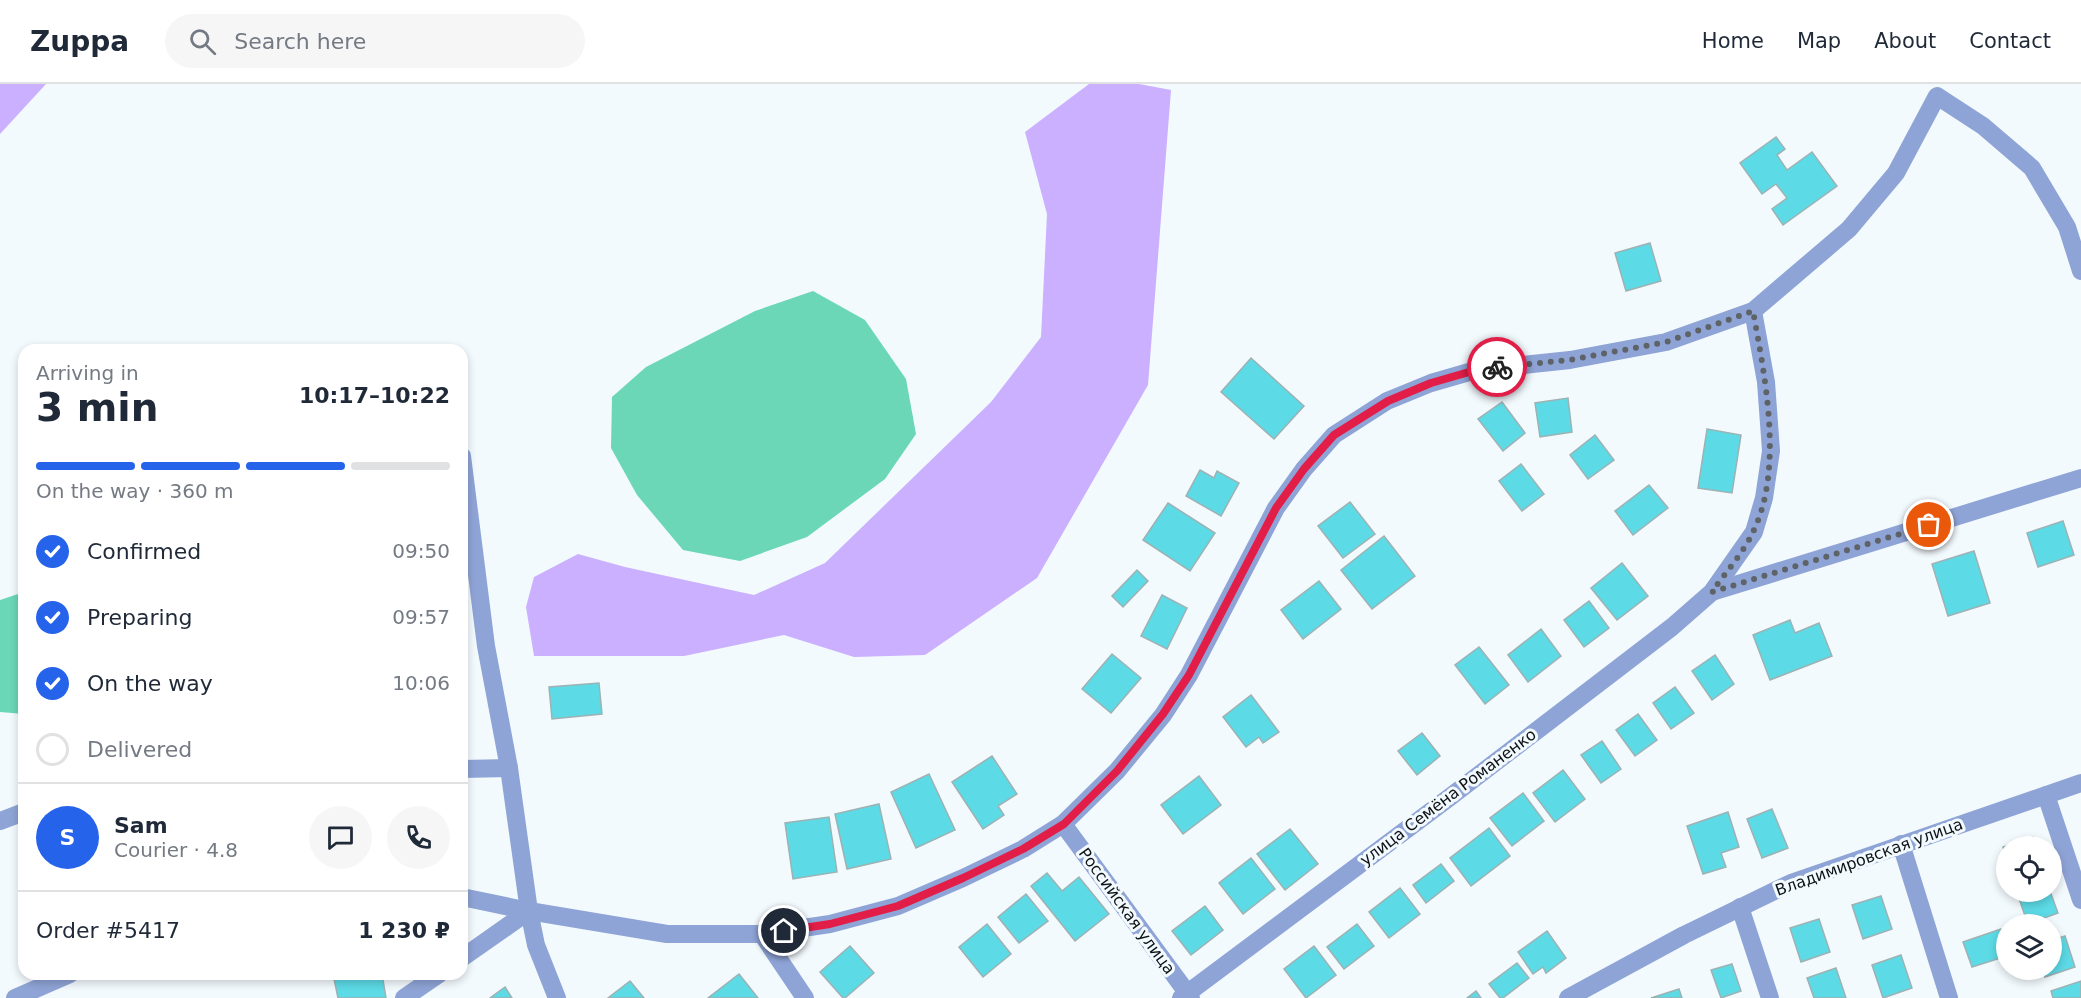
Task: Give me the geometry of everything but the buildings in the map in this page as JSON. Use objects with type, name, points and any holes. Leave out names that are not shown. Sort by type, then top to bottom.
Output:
[{"type":"street","points":[[468,898],[667,934],[762,934],[830,924],[898,906],[1023,849],[1064,824],[1117,771],[1163,714],[1189,675],[1276,508],[1304,469],[1334,435],[1388,401],[1454,376],[1476,370],[1570,360],[1666,342],[1753,311],[1849,229],[1896,173],[1937,96],[1983,126],[2032,168],[2067,227],[2081,271]]},
{"type":"street","name":"улица Семёна Романенко","points":[[1186,996],[1672,627],[1712,592],[1754,532],[1764,498],[1771,451],[1766,382],[1753,311]]},
{"type":"street","name":"улица Семёна Романенко","points":[[1712,592],[2081,478]]},
{"type":"street","points":[[468,504],[486,646],[509,768],[529,911],[536,945],[557,998]]},
{"type":"street","points":[[468,769],[509,768]]},
{"type":"street","name":"Владимировская улица","points":[[1577,995],[1684,935],[1791,882],[2081,783]]},
{"type":"street","points":[[2046,795],[2081,900]]},
{"type":"street","points":[[0,821],[18,814]]},
{"type":"street","name":"Российская улица","points":[[1064,824],[1186,996]]},
{"type":"street","points":[[1901,844],[1949,998]]},
{"type":"street","points":[[1740,907],[1770,998]]},
{"type":"street","points":[[468,954],[529,911]]},
{"type":"street","points":[[762,934],[805,998]]},
{"type":"street","points":[[15,998],[56,980]]},
{"type":"street","points":[[404,998],[430,980]]},
{"type":"shaded area","points":[[0,84],[46,84],[0,134]]},
{"type":"shaded area","points":[[1089,84],[1139,84],[1171,90],[1148,385],[1037,578],[925,655],[854,657],[784,635],[684,656],[534,656],[526,607],[534,577],[578,554],[625,567],[754,595],[825,563],[991,402],[1041,337],[1047,214],[1025,132]]},
{"type":"shaded area","points":[[813,291],[865,320],[906,379],[916,434],[885,479],[807,537],[740,561],[683,550],[637,495],[611,448],[612,397],[646,367],[755,311]]},
{"type":"shaded area","points":[[18,594],[18,714],[0,712],[0,600]]},
{"type":"way so far","points":[[1497,367],[1570,360],[1666,342],[1753,311],[1766,382],[1771,451],[1764,498],[1754,532],[1712,592],[1929,525]]},
{"type":"route","points":[[784,931],[830,924],[898,906],[1023,849],[1064,824],[1117,771],[1163,714],[1189,675],[1276,508],[1304,469],[1334,435],[1388,401],[1431,383],[1476,370],[1497,367]]}]
